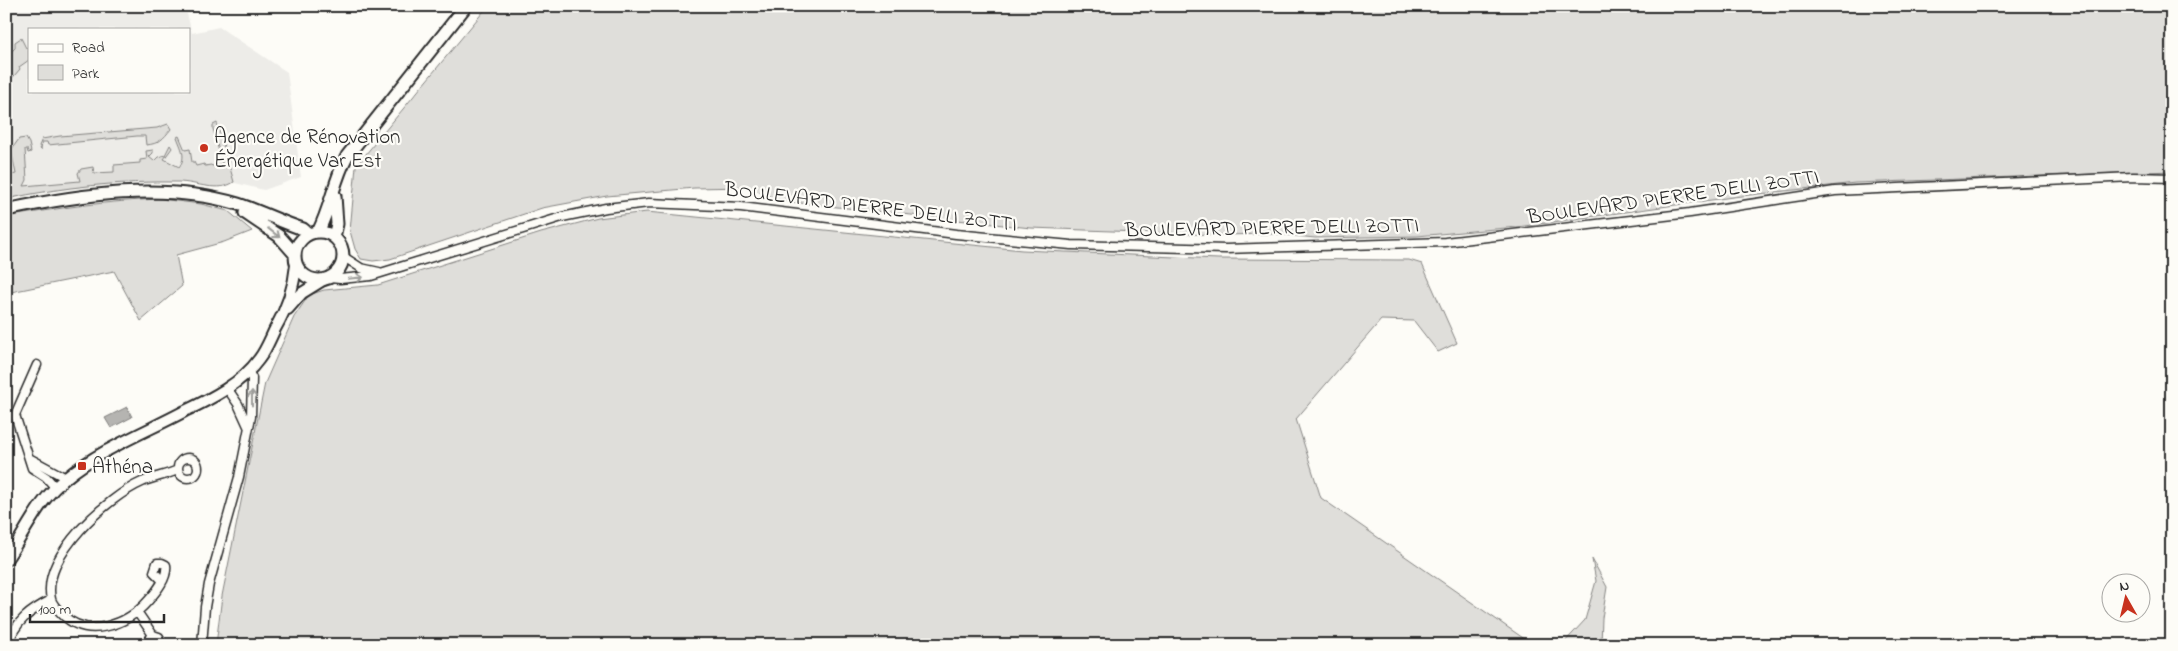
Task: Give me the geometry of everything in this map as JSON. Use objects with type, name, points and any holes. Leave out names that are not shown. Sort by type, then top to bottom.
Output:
[{"type":"main road","points":[[295,259],[299,242],[314,233],[326,219],[340,169],[347,156],[466,6]]},
{"type":"main road","points":[[334,190],[337,224],[334,237]]},
{"type":"main road","points":[[6,210],[60,200],[115,194],[160,193],[201,196],[239,204],[314,233],[334,237],[341,246],[344,257],[340,269],[327,279],[307,278],[278,236],[264,225],[219,200]]},
{"type":"street","name":"BOULEVARD PIERRE DELLI ZOTTI","points":[[327,279],[357,278],[381,272],[562,217],[606,208],[649,203],[741,207],[947,233],[1071,245],[1226,249],[1445,242],[1690,212],[1835,191],[2133,177],[2172,178]]},
{"type":"street","points":[[344,257],[361,268],[381,272]]},
{"type":"street","points":[[6,560],[36,510],[66,478],[102,454],[201,404],[227,388],[259,360],[284,314],[294,284],[295,259]]},
{"type":"street","points":[[284,314],[302,293],[327,279]]},
{"type":"street","points":[[37,365],[15,415],[32,468],[46,477],[56,487]]},
{"type":"street","points":[[202,645],[205,607],[239,477],[253,405],[252,378],[248,370]]},
{"type":"street","points":[[227,388],[238,404],[248,426]]},
{"type":"street","points":[[6,415],[15,415]]},
{"type":"street","points":[[29,458],[66,478]]},
{"type":"street","points":[[162,580],[154,595],[138,613],[106,627],[80,626],[68,621],[51,600],[54,569],[79,532],[100,510],[121,494],[143,482],[178,470]]},
{"type":"street","points":[[8,645],[14,628],[24,617],[51,600]]},
{"type":"street","points":[[138,613],[152,635],[159,637],[160,645]]},
{"type":"street","points":[[149,645],[148,641],[152,635]]},
{"type":"shaded area","points":[[6,6],[185,6],[192,33],[219,27],[287,72],[301,177],[264,190],[235,183],[189,177],[48,191],[6,200]]},
{"type":"shaded area","points":[[127,407],[132,417],[111,428],[105,418]]},
{"type":"green space","points":[[488,6],[2172,6],[2172,171],[1855,183],[1733,197],[1517,227],[1417,236],[1315,238],[1276,234],[1219,235],[1031,228],[782,201],[747,187],[694,188],[607,196],[542,208],[390,259],[373,261],[361,259],[355,249],[350,231],[356,166]]},
{"type":"green space","points":[[21,38],[26,48],[28,47],[28,61],[19,67],[20,69],[8,83],[6,79],[9,54],[15,48],[15,42]]},
{"type":"green space","points":[[217,123],[234,182],[228,185],[214,187],[185,182],[113,184],[70,188],[6,199],[6,176],[16,174],[11,150],[19,139],[26,138],[31,152],[28,153],[27,149],[25,149],[27,180],[24,186],[80,181],[78,173],[81,169],[93,167],[94,173],[114,172],[114,165],[140,163],[140,160],[147,159],[146,151],[153,150],[149,157],[154,161],[158,157],[165,155],[170,145],[172,148],[164,159],[179,167],[183,156],[177,137],[179,136],[185,150],[190,149],[192,162],[196,166],[204,164],[205,166],[212,166],[222,163],[213,129],[213,125]]},
{"type":"green space","points":[[168,124],[171,129],[166,136],[158,142],[146,145],[145,136],[137,136],[48,145],[47,142],[42,142],[41,150],[39,146],[42,139],[157,128]]},
{"type":"green space","points":[[160,199],[201,204],[228,211],[252,231],[224,242],[176,255],[182,286],[141,321],[114,271],[6,293],[6,217],[83,205]]},
{"type":"green space","points":[[647,212],[1022,250],[1218,259],[1409,260],[1422,264],[1457,343],[1438,352],[1414,321],[1381,320],[1296,419],[1321,498],[1526,640],[1550,645],[216,645],[222,596],[265,383],[294,317],[309,295],[324,290],[378,285],[541,233],[598,218]]},
{"type":"green space","points":[[1592,559],[1607,587],[1602,618],[1601,645],[1562,645],[1585,620],[1596,581]]},
{"type":"place","name":"Agence de Rénovation Énergétique Var Est","points":[[204,148]]},
{"type":"place","name":"Athéna","points":[[82,466]]}]
